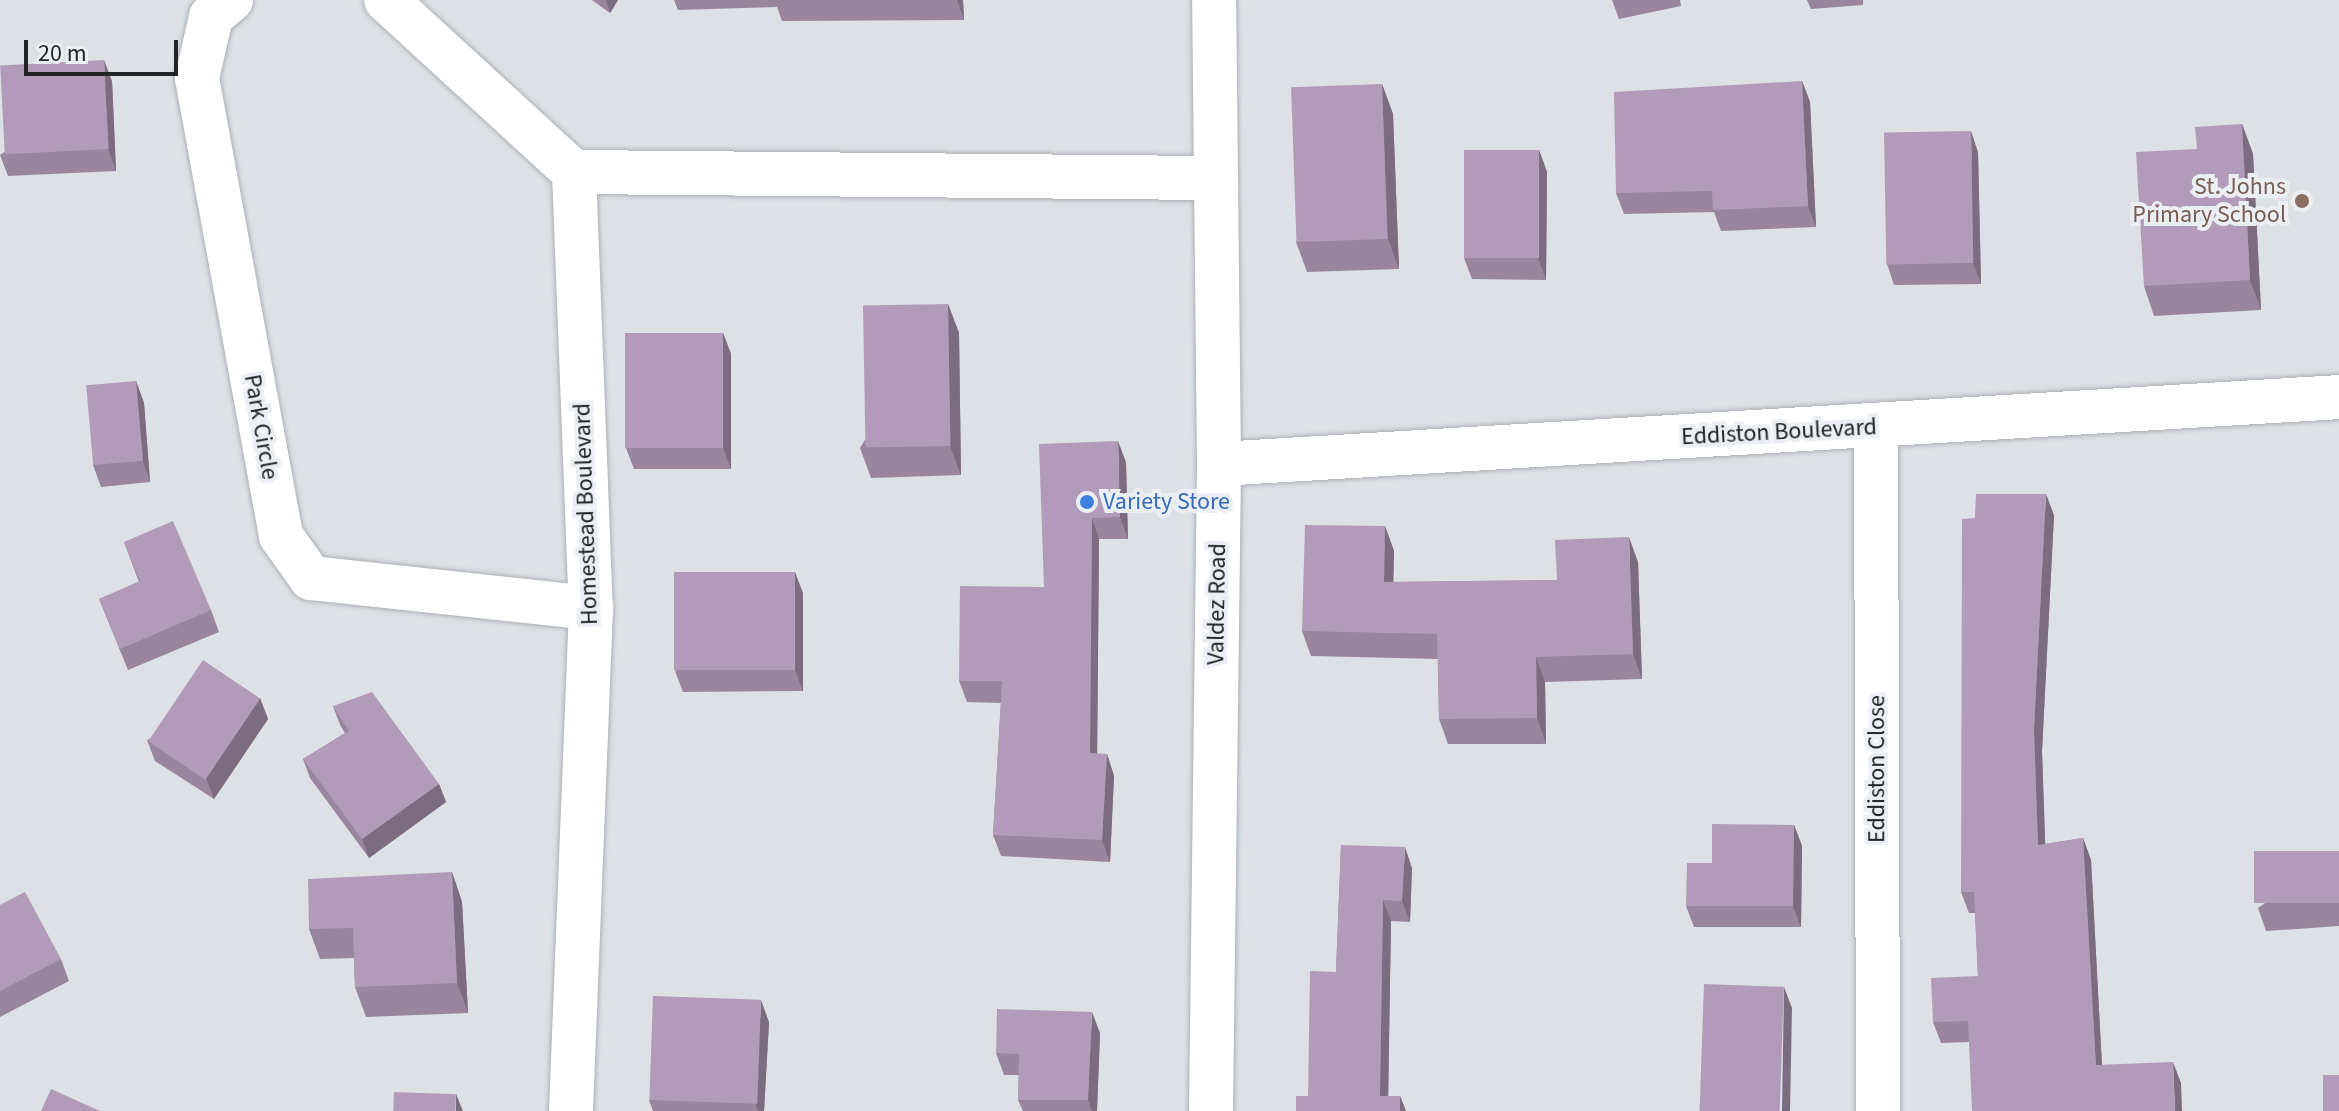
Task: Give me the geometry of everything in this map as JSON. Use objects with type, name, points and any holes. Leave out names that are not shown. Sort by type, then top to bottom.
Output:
[{"type":"street","name":"Park Circle","points":[[231,0],[211,17],[197,78],[281,536],[311,578],[591,608]]},
{"type":"street","points":[[386,0],[574,172],[1216,178]]},
{"type":"street","name":"Valdez Road","points":[[1211,1111],[1219,464],[1214,0]]},
{"type":"street","name":"Homestead Boulevard","points":[[571,1111],[591,608],[574,172]]},
{"type":"street","name":"Eddiston Boulevard","points":[[1219,464],[2339,397]]},
{"type":"street","name":"Eddiston Close","points":[[1876,426],[1878,1111]]},
{"type":"building","points":[[104,60],[109,149],[5,154],[0,65]]},
{"type":"building","points":[[1802,81],[1808,206],[1713,210],[1712,191],[1616,193],[1614,92]]},
{"type":"building","points":[[1382,84],[1387,239],[1296,242],[1291,87]]},
{"type":"building","points":[[2242,124],[2250,280],[2144,286],[2136,152],[2197,149],[2195,127]]},
{"type":"building","points":[[1971,131],[1973,263],[1886,264],[1884,133]]},
{"type":"building","points":[[1464,150],[1539,150],[1539,258],[1464,258]]},
{"type":"building","points":[[948,304],[950,446],[865,447],[863,305]]},
{"type":"building","points":[[625,333],[723,333],[723,448],[625,448]]},
{"type":"building","points":[[136,381],[143,461],[93,465],[86,385]]},
{"type":"building","points":[[1118,441],[1120,517],[1092,518],[1090,753],[1107,754],[1102,840],[993,835],[1002,681],[959,681],[960,586],[1044,587],[1039,444]]},
{"type":"building","points":[[1976,494],[2046,494],[2034,730],[2038,845],[2083,838],[2096,1065],[2173,1062],[2175,1111],[1972,1111],[1968,1021],[1933,1022],[1931,978],[1978,976],[1974,892],[1961,892],[1962,519],[1975,518]]},
{"type":"building","points":[[173,521],[211,610],[120,649],[99,599],[140,581],[124,542]]},
{"type":"building","points":[[1305,525],[1385,526],[1384,582],[1557,580],[1555,540],[1629,537],[1633,654],[1536,657],[1537,718],[1439,719],[1437,634],[1302,631]]},
{"type":"building","points":[[674,572],[795,572],[795,670],[674,670]]},
{"type":"building","points":[[203,660],[260,699],[205,780],[148,741]]},
{"type":"building","points":[[372,692],[439,784],[362,839],[303,759],[349,731],[333,706]]},
{"type":"building","points":[[1712,824],[1794,825],[1793,906],[1686,906],[1687,863],[1712,863]]},
{"type":"building","points":[[1341,845],[1405,847],[1402,901],[1383,900],[1380,1096],[1400,1096],[1400,1111],[1296,1111],[1296,1096],[1308,1096],[1310,971],[1336,972]]},
{"type":"building","points":[[2254,851],[2339,851],[2339,903],[2254,903]]},
{"type":"building","points":[[452,872],[457,983],[355,987],[353,928],[309,929],[308,879]]},
{"type":"building","points":[[25,892],[61,959],[0,991],[0,905]]},
{"type":"building","points":[[1704,984],[1784,987],[1780,1111],[1700,1111]]},
{"type":"building","points":[[653,996],[761,1000],[757,1104],[649,1100]]},
{"type":"building","points":[[997,1009],[1092,1012],[1088,1100],[1018,1100],[1019,1054],[996,1053]]},
{"type":"building","points":[[2323,1075],[2339,1075],[2339,1111],[2323,1111]]},
{"type":"building","points":[[51,1089],[100,1111],[41,1111]]},
{"type":"building","points":[[394,1092],[456,1094],[455,1111],[393,1111]]},
{"type":"place","name":"St. Johns Primary School","points":[[2302,201]]},
{"type":"place","name":"Variety Store","points":[[1087,502]]}]
